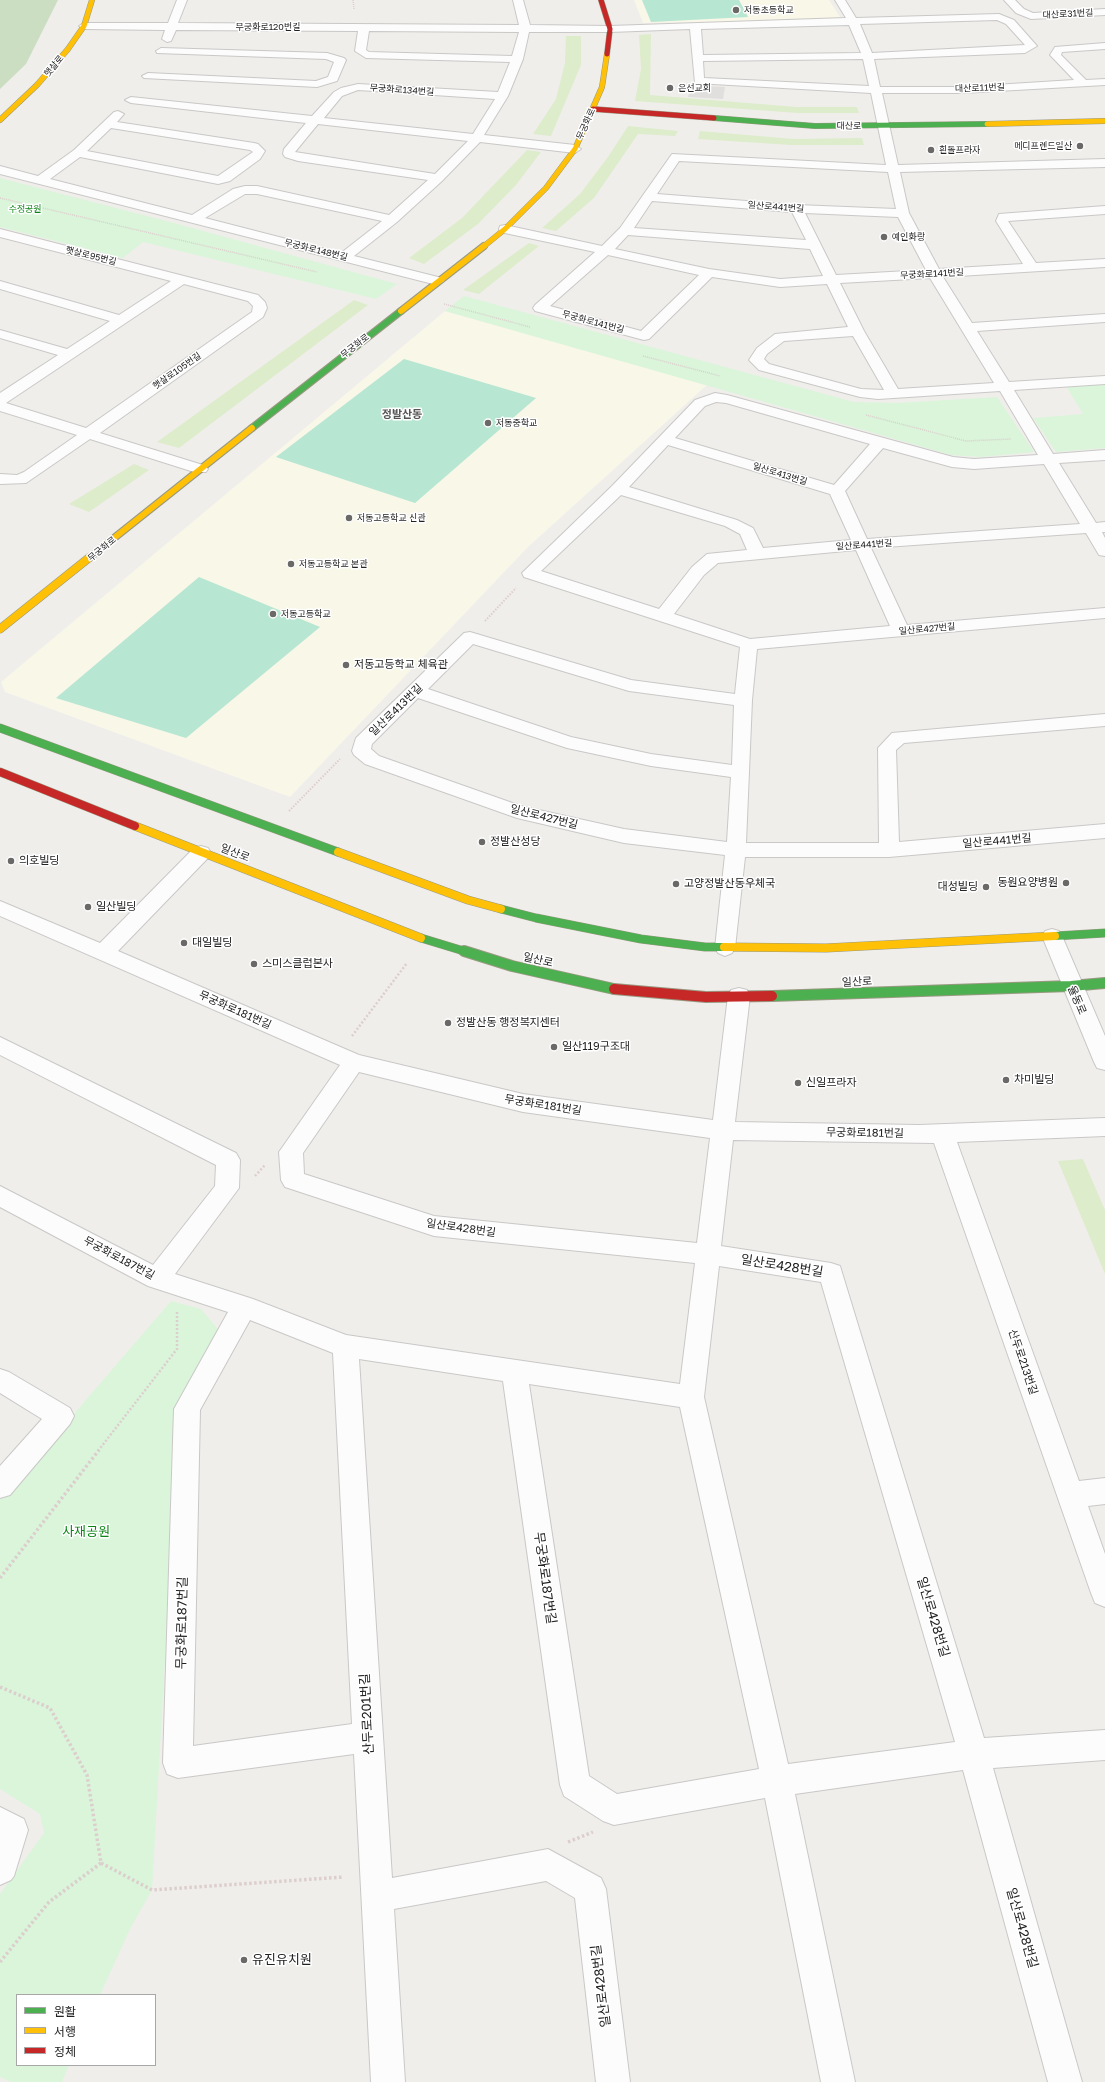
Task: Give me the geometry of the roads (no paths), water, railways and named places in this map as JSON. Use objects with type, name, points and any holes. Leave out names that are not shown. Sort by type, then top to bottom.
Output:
[{"type":"main road","name":"햇살로","points":[[0,120],[37,85],[68,49],[84,26],[92,0]]},
{"type":"main road","name":"무궁화로","points":[[0,630],[200,469],[505,229],[546,188],[575,149],[602,87],[610,29],[601,0]]},
{"type":"main road","name":"대산로","points":[[593,109],[744,122],[884,127],[1043,124],[1105,121]]},
{"type":"main road","points":[[0,728],[468,900],[536,918],[641,939],[725,948],[826,948],[970,942],[1105,933]]},
{"type":"main road","name":"일산로","points":[[0,772],[201,853],[422,938],[512,966],[608,988],[706,997],[1071,986],[1105,983]]},
{"type":"street","points":[[40,180],[78,153],[109,124],[131,100],[154,63],[173,26],[182,0]]},
{"type":"street","points":[[344,257],[392,219],[438,178],[477,138],[502,96],[517,59],[524,28],[518,0]]},
{"type":"street","points":[[840,0],[854,23],[868,56],[877,90],[903,213],[922,253],[1049,458],[1098,528],[1105,551]]},
{"type":"street","name":"대산로31번길","points":[[1009,0],[1020,11],[1031,16],[1105,12]]},
{"type":"street","points":[[695,26],[854,23],[999,17],[1010,22],[1032,46],[1025,50],[868,56],[698,58]]},
{"type":"street","name":"무궁화로120번길","points":[[84,26],[610,29],[695,26]]},
{"type":"street","name":"대산로11번길","points":[[695,26],[699,81],[877,90],[962,90],[1083,83]]},
{"type":"street","points":[[364,28],[360,51],[366,55],[517,59]]},
{"type":"street","points":[[1105,46],[1059,49],[1055,55],[1083,83],[1105,82]]},
{"type":"street","points":[[335,57],[340,60],[333,79],[328,82],[317,84],[154,63],[335,57]]},
{"type":"street","name":"무궁화로134번길","points":[[438,178],[298,157],[289,154],[290,149],[315,120],[338,94],[345,90],[358,87],[502,96]]},
{"type":"street","points":[[131,100],[575,149]]},
{"type":"street","points":[[78,153],[218,180],[226,178],[256,156],[259,151],[254,147],[109,124]]},
{"type":"street","name":"무궁화로141번길","points":[[709,273],[644,336],[540,308],[606,250],[625,231],[676,157],[893,169]]},
{"type":"street","points":[[893,169],[1105,163]]},
{"type":"street","name":"무궁화로148번길","points":[[0,170],[437,281]]},
{"type":"street","points":[[195,220],[237,192],[245,190],[258,190],[392,219]]},
{"type":"street","name":"일산로441번길","points":[[649,197],[797,209],[903,213]]},
{"type":"street","points":[[797,209],[857,331],[894,395]]},
{"type":"street","points":[[1032,268],[1002,221],[1004,217],[1105,210]]},
{"type":"street","name":"무궁화로141번길","points":[[505,229],[709,273],[780,283],[1105,263]]},
{"type":"street","points":[[625,231],[814,245]]},
{"type":"street","name":"햇살로95번길","points":[[0,233],[254,298],[260,304]]},
{"type":"street","points":[[0,400],[183,279]]},
{"type":"street","points":[[0,285],[121,320]]},
{"type":"street","name":"햇살로105번길","points":[[0,479],[20,480],[25,478],[258,314],[260,304]]},
{"type":"street","points":[[968,328],[1105,318]]},
{"type":"street","points":[[857,331],[780,337],[762,351],[756,360],[764,367],[860,393],[894,395],[1105,380]]},
{"type":"street","points":[[0,334],[69,354]]},
{"type":"street","points":[[757,553],[747,531],[731,524],[618,489],[700,403],[715,397],[881,441],[952,462],[974,464],[1105,455]]},
{"type":"street","points":[[0,406],[200,469]]},
{"type":"street","name":"일산로413번길","points":[[666,440],[837,491]]},
{"type":"street","points":[[881,441],[837,491],[863,544],[902,631]]},
{"type":"street","name":"일산로427번길","points":[[618,489],[530,573],[749,644],[1105,613]]},
{"type":"street","name":"일산로441번길","points":[[663,616],[698,570],[713,558],[863,544],[1098,528]]},
{"type":"street","name":"일산로413번길","points":[[361,751],[363,742],[470,637],[629,685],[715,698],[743,700]]},
{"type":"street","points":[[725,948],[736,850],[741,772],[743,700],[749,644]]},
{"type":"street","points":[[416,691],[567,742],[651,760],[741,772]]},
{"type":"street","points":[[890,850],[887,748],[899,737],[1105,720]]},
{"type":"street","name":"일산로427번길","points":[[361,751],[372,760],[517,812],[624,836],[736,850]]},
{"type":"street","name":"일산로441번길","points":[[736,850],[890,850],[1105,831]]},
{"type":"street","points":[[103,953],[201,853]]},
{"type":"street","name":"무궁화로181번길","points":[[5,917],[103,953],[354,1062],[523,1103],[723,1131],[919,1134],[1105,1127]]},
{"type":"street","name":"율동로","points":[[1052,936],[1071,986],[1105,1062]]},
{"type":"street","points":[[739,996],[691,1398],[777,1781],[838,2082]]},
{"type":"street","points":[[0,1045],[228,1160],[226,1188],[157,1279]]},
{"type":"street","name":"일산로428번길","points":[[354,1062],[291,1152],[293,1180],[434,1226],[708,1254],[831,1273],[974,1754],[1065,2082]]},
{"type":"street","name":"산두로213번길","points":[[942,1132],[1105,1593]]},
{"type":"street","name":"무궁화로187번길","points":[[0,1196],[157,1279],[244,1307],[345,1346],[691,1398]]},
{"type":"street","name":"무궁화로187번길","points":[[244,1307],[187,1409],[178,1763],[368,1736]]},
{"type":"street","name":"산두로201번길","points":[[345,1346],[388,2082]]},
{"type":"street","name":"무궁화로187번길","points":[[514,1371],[575,1785],[614,1810],[777,1781]]},
{"type":"street","points":[[0,1380],[61,1416],[0,1486]]},
{"type":"street","points":[[1070,1495],[1105,1491]]},
{"type":"street","points":[[777,1781],[974,1754],[1105,1745]]},
{"type":"street","points":[[0,1869],[3,1865],[6,1826]]},
{"type":"street","name":"일산로428번길","points":[[378,1896],[548,1865],[590,1890],[613,2082]]},
{"type":"place","name":"저동초등학교","points":[[736,10]]},
{"type":"place","name":"은선교회","points":[[670,88]]},
{"type":"place","name":"메디프렌드일산","points":[[1080,146]]},
{"type":"place","name":"흰돌프라자","points":[[931,150]]},
{"type":"place","name":"예인화랑","points":[[884,237]]},
{"type":"place","name":"저동중학교","points":[[488,423]]},
{"type":"place","name":"저동고등학교 신관","points":[[349,518]]},
{"type":"place","name":"저동고등학교 본관","points":[[291,564]]},
{"type":"place","name":"저동고등학교","points":[[273,614]]},
{"type":"place","name":"저동고등학교 체육관","points":[[346,665]]},
{"type":"place","name":"정발산성당","points":[[482,842]]},
{"type":"place","name":"의호빌딩","points":[[11,861]]},
{"type":"place","name":"동원요양병원","points":[[1066,883]]},
{"type":"place","name":"고양정발산동우체국","points":[[676,884]]},
{"type":"place","name":"대성빌딩","points":[[986,887]]},
{"type":"place","name":"일산빌딩","points":[[88,907]]},
{"type":"place","name":"대일빌딩","points":[[184,943]]},
{"type":"place","name":"스미스클럽본사","points":[[254,964]]},
{"type":"place","name":"정발산동 행정복지센터","points":[[448,1023]]},
{"type":"place","name":"일산119구조대","points":[[554,1047]]},
{"type":"place","name":"차미빌딩","points":[[1006,1080]]},
{"type":"place","name":"신일프라자","points":[[798,1083]]},
{"type":"place","name":"유진유치원","points":[[244,1960]]},
{"type":"district","name":"정발산동","points":[[402,415]]},
{"type":"park label","name":"수정공원","points":[[25,209]]},
{"type":"park label","name":"사재공원","points":[[86,1532]]}]
